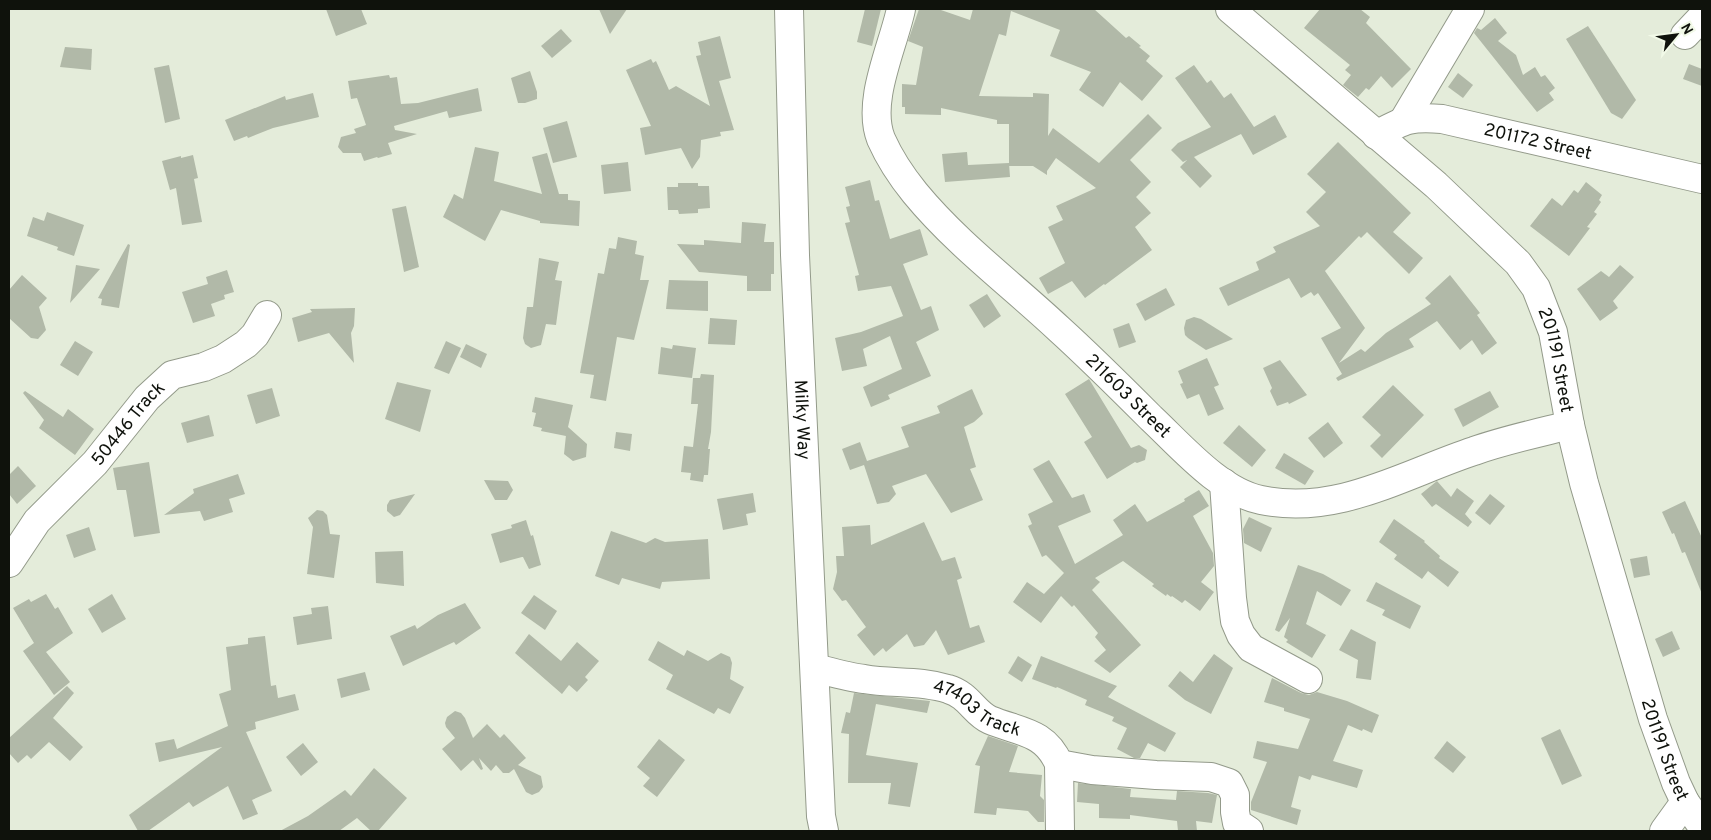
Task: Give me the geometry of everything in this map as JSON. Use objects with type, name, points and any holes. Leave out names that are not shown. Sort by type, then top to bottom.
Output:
[{"type":"street","name":"Milky Way","points":[[789,9],[796,255],[821,816],[824,831]]},
{"type":"street","name":"211603 Street","points":[[901,9],[881,80],[876,108],[877,125],[888,153],[914,192],[948,228],[1061,330],[1191,456],[1224,483],[1259,500],[1295,503],[1331,502],[1356,496],[1475,450],[1570,425]]},
{"type":"street","name":"201191 Street","points":[[1230,9],[1436,185],[1518,263],[1536,288],[1553,332],[1570,425],[1584,483],[1650,709],[1676,783],[1685,802],[1702,826]]},
{"type":"street","points":[[1404,120],[1470,9]]},
{"type":"street","name":"201172 Street","points":[[1376,135],[1404,120],[1422,117],[1442,119],[1700,180]]},
{"type":"street","name":"50446 Track","points":[[13,541],[38,521],[95,463],[147,398],[172,375],[204,367],[223,359],[246,344],[255,335],[267,315]]},
{"type":"street","points":[[1224,483],[1232,598],[1235,620],[1240,635],[1250,648],[1308,679]]},
{"type":"street","name":"47403 Track","points":[[815,668],[865,680],[905,681],[950,689],[965,697],[984,718],[1042,739],[1056,756],[1058,764],[1060,831]]},
{"type":"street","points":[[1058,764],[1092,770],[1211,777],[1229,783],[1234,795],[1237,823],[1249,831]]},
{"type":"street","points":[[1664,831],[1685,802]]},
{"type":"building","points":[[326,9],[361,9],[367,24],[336,36]]},
{"type":"building","points":[[599,9],[627,9],[610,34]]},
{"type":"building","points":[[865,9],[881,9],[872,46],[857,42]]},
{"type":"building","points":[[919,9],[938,9],[970,20],[973,9],[1094,9],[1126,38],[1129,36],[1141,46],[1139,47],[1150,56],[1146,61],[1163,76],[1142,101],[1120,82],[1103,107],[1079,90],[1091,72],[1050,56],[1060,30],[1011,11],[1006,36],[999,34],[979,96],[1033,97],[1033,93],[1049,94],[1048,136],[1053,128],[1099,163],[1148,114],[1162,128],[1130,160],[1151,182],[1136,197],[1151,213],[1135,227],[1152,250],[1085,298],[1072,281],[1048,294],[1039,278],[1065,263],[1048,227],[1063,220],[1056,206],[1096,188],[1056,158],[1047,171],[1047,175],[1033,166],[1009,166],[1009,124],[997,124],[997,120],[941,108],[941,115],[905,114],[905,107],[902,107],[902,84],[916,85],[923,47],[908,41]]},
{"type":"building","points":[[1320,9],[1360,9],[1370,17],[1366,23],[1411,69],[1392,88],[1381,76],[1369,90],[1366,88],[1358,97],[1343,85],[1351,75],[1345,70],[1350,65],[1304,28]]},
{"type":"building","points":[[1495,18],[1507,33],[1498,41],[1516,55],[1523,75],[1535,67],[1541,77],[1545,75],[1555,88],[1549,93],[1554,100],[1537,112],[1474,33],[1477,28],[1481,30]]},
{"type":"building","points":[[1588,26],[1636,100],[1622,119],[1611,113],[1566,39]]},
{"type":"building","points":[[561,29],[572,41],[552,58],[541,46]]},
{"type":"building","points":[[720,36],[731,78],[719,81],[734,130],[720,132],[721,136],[701,140],[700,157],[692,169],[681,148],[645,155],[640,128],[651,126],[626,70],[651,59],[653,63],[656,61],[669,90],[676,86],[710,106],[696,56],[701,55],[698,42]]},
{"type":"building","points":[[65,47],[92,49],[91,70],[60,67]]},
{"type":"building","points":[[1689,64],[1702,69],[1702,86],[1683,79]]},
{"type":"building","points":[[169,65],[180,119],[165,123],[154,68]]},
{"type":"building","points":[[1194,65],[1207,83],[1211,80],[1224,98],[1231,93],[1254,127],[1275,115],[1287,137],[1253,155],[1241,134],[1194,157],[1212,176],[1200,188],[1180,167],[1187,160],[1183,162],[1171,150],[1178,143],[1211,127],[1175,78]]},
{"type":"building","points":[[530,71],[537,92],[537,99],[518,103],[511,78]]},
{"type":"building","points":[[1458,73],[1473,85],[1463,98],[1448,87]]},
{"type":"building","points":[[389,75],[390,78],[397,77],[401,104],[418,103],[478,88],[482,111],[449,118],[447,111],[394,126],[395,130],[417,134],[388,143],[392,154],[364,161],[361,153],[343,153],[338,147],[341,137],[356,133],[354,129],[366,125],[357,98],[351,99],[348,81]]},
{"type":"building","points":[[313,93],[319,117],[273,128],[248,138],[247,136],[234,141],[225,120],[285,96],[286,100]]},
{"type":"building","points":[[567,121],[577,157],[553,163],[543,128]]},
{"type":"building","points":[[1338,142],[1411,213],[1393,232],[1423,258],[1409,274],[1367,232],[1361,238],[1359,236],[1325,271],[1365,328],[1339,363],[1361,349],[1365,352],[1386,333],[1431,304],[1425,298],[1450,275],[1480,313],[1477,315],[1497,343],[1482,355],[1472,340],[1460,350],[1437,321],[1409,339],[1414,347],[1338,381],[1336,378],[1342,374],[1321,338],[1341,328],[1318,293],[1314,296],[1311,292],[1301,298],[1289,278],[1228,306],[1219,288],[1259,270],[1256,262],[1276,252],[1273,247],[1320,226],[1306,212],[1326,192],[1307,174]]},
{"type":"building","points":[[475,147],[499,152],[494,181],[542,194],[532,157],[547,153],[559,194],[568,194],[568,200],[580,201],[579,226],[540,223],[540,221],[501,210],[485,241],[443,217],[454,194],[463,199]]},
{"type":"building","points":[[967,152],[968,165],[1009,163],[1010,177],[945,182],[942,154]]},
{"type":"building","points":[[193,155],[198,178],[194,179],[202,222],[182,225],[176,188],[170,190],[162,161]]},
{"type":"building","points":[[628,162],[631,191],[604,194],[601,165]]},
{"type":"building","points":[[870,180],[875,201],[879,200],[890,239],[920,229],[928,255],[903,264],[921,310],[931,306],[939,330],[916,342],[931,376],[888,395],[890,399],[871,407],[863,387],[902,369],[890,336],[863,349],[867,366],[842,371],[835,338],[861,332],[903,316],[891,286],[858,291],[855,276],[859,275],[845,223],[850,222],[846,207],[850,206],[845,187]]},
{"type":"building","points":[[1586,182],[1602,195],[1599,200],[1601,202],[1594,212],[1597,214],[1587,227],[1590,228],[1569,256],[1530,226],[1552,198],[1562,206],[1574,190],[1578,193]]},
{"type":"building","points":[[678,183],[698,183],[698,186],[709,186],[710,208],[698,209],[698,213],[679,214],[678,210],[668,210],[667,187],[678,187]]},
{"type":"building","points":[[406,206],[419,267],[404,272],[392,209]]},
{"type":"building","points":[[47,212],[84,225],[74,256],[57,250],[58,247],[27,236],[33,217],[44,221]]},
{"type":"building","points":[[742,222],[766,224],[764,242],[774,242],[774,274],[771,274],[771,291],[747,291],[747,276],[699,272],[677,244],[704,245],[704,240],[741,243]]},
{"type":"building","points":[[618,237],[637,241],[635,254],[644,256],[640,280],[649,280],[634,340],[617,337],[606,401],[590,398],[594,375],[580,373],[598,273],[604,274],[609,248],[616,249]]},
{"type":"building","points":[[128,244],[130,245],[119,308],[101,305],[102,299],[98,298]]},
{"type":"building","points":[[539,258],[559,262],[555,280],[562,281],[556,325],[546,324],[541,345],[531,348],[525,344],[523,338],[527,307],[533,307]]},
{"type":"building","points":[[76,265],[100,269],[70,303]]},
{"type":"building","points":[[1620,265],[1634,277],[1613,301],[1618,308],[1600,321],[1577,289],[1601,271],[1609,277]]},
{"type":"building","points":[[227,270],[234,292],[224,295],[225,299],[211,304],[215,316],[193,323],[182,292],[208,284],[206,277]]},
{"type":"building","points":[[22,275],[47,298],[39,307],[46,330],[38,339],[31,338],[9,318],[9,290]]},
{"type":"building","points":[[669,280],[708,281],[708,311],[666,309]]},
{"type":"building","points":[[1166,288],[1175,305],[1145,321],[1136,304]]},
{"type":"building","points":[[987,294],[1001,316],[984,328],[969,305]]},
{"type":"building","points":[[355,308],[354,326],[351,333],[354,363],[329,333],[298,342],[292,318],[312,312],[310,309]]},
{"type":"building","points":[[1194,317],[1201,319],[1233,339],[1206,350],[1185,335],[1186,320]]},
{"type":"building","points":[[710,318],[737,320],[735,345],[708,344]]},
{"type":"building","points":[[1129,323],[1136,342],[1119,348],[1113,329]]},
{"type":"building","points":[[75,341],[93,352],[78,376],[60,365]]},
{"type":"building","points":[[446,341],[461,348],[449,374],[434,368]]},
{"type":"building","points":[[466,344],[487,354],[481,368],[460,357]]},
{"type":"building","points":[[673,345],[696,348],[692,378],[658,374],[661,347],[672,349]]},
{"type":"building","points":[[1207,358],[1219,385],[1214,387],[1224,409],[1208,416],[1199,394],[1187,399],[1180,384],[1183,383],[1178,371]]},
{"type":"building","points":[[1280,360],[1307,395],[1289,404],[1288,402],[1277,406],[1270,391],[1272,388],[1263,368]]},
{"type":"building","points":[[701,374],[714,375],[711,432],[708,449],[710,449],[708,475],[704,475],[703,482],[690,480],[691,473],[681,472],[684,446],[693,447],[698,404],[691,404],[693,378],[700,378]]},
{"type":"building","points":[[1089,379],[1131,448],[1139,445],[1147,450],[1145,460],[1135,462],[1107,479],[1084,442],[1092,437],[1065,394]]},
{"type":"building","points":[[397,382],[431,390],[420,432],[385,419]]},
{"type":"building","points":[[1393,385],[1424,415],[1382,458],[1370,446],[1381,435],[1362,417]]},
{"type":"building","points":[[272,388],[280,416],[256,424],[247,395]]},
{"type":"building","points":[[972,389],[983,414],[974,422],[964,427],[976,467],[970,469],[983,500],[951,513],[926,474],[892,486],[896,494],[889,502],[877,504],[864,465],[850,470],[842,449],[860,442],[867,461],[909,447],[901,427],[940,413],[937,406]]},
{"type":"building","points":[[25,391],[63,417],[68,409],[94,429],[75,455],[39,428],[44,420],[23,393]]},
{"type":"building","points":[[1490,391],[1499,407],[1463,427],[1454,409]]},
{"type":"building","points":[[535,397],[573,405],[568,427],[587,444],[586,457],[573,461],[564,454],[566,436],[541,431],[542,428],[533,426],[536,413],[532,412]]},
{"type":"building","points":[[209,415],[214,436],[187,443],[181,423]]},
{"type":"building","points":[[1328,422],[1343,443],[1324,458],[1308,438]]},
{"type":"building","points":[[1239,425],[1266,450],[1252,467],[1223,443]]},
{"type":"building","points":[[616,432],[632,434],[630,451],[614,448]]},
{"type":"building","points":[[1284,453],[1314,471],[1305,485],[1275,468]]},
{"type":"building","points":[[1049,460],[1072,498],[1084,494],[1091,512],[1058,526],[1075,564],[1123,535],[1113,520],[1135,504],[1147,522],[1185,501],[1184,499],[1199,490],[1209,506],[1193,516],[1213,553],[1214,566],[1201,582],[1214,592],[1200,611],[1185,600],[1182,603],[1172,596],[1167,594],[1166,596],[1152,586],[1154,584],[1123,561],[1095,578],[1100,582],[1092,590],[1141,645],[1110,673],[1094,661],[1106,650],[1095,637],[1098,633],[1074,605],[1072,607],[1061,596],[1041,623],[1013,602],[1027,582],[1044,594],[1064,573],[1046,555],[1042,557],[1028,526],[1032,524],[1028,514],[1053,502],[1033,469]]},
{"type":"building","points":[[149,462],[160,533],[134,537],[126,490],[117,490],[113,468]]},
{"type":"building","points":[[18,466],[36,486],[17,504],[9,494],[9,475]]},
{"type":"building","points":[[238,474],[245,494],[229,499],[233,512],[204,521],[200,511],[164,515],[194,493],[193,489]]},
{"type":"building","points":[[484,480],[508,481],[513,490],[507,500],[495,500]]},
{"type":"building","points":[[1437,481],[1451,497],[1457,488],[1474,501],[1465,514],[1472,522],[1468,527],[1436,504],[1432,507],[1421,494]]},
{"type":"building","points":[[753,493],[756,512],[746,514],[748,525],[723,530],[717,499]]},
{"type":"building","points":[[415,494],[400,515],[394,517],[387,511],[387,505],[390,500]]},
{"type":"building","points":[[1490,494],[1505,506],[1490,525],[1475,513]]},
{"type":"building","points":[[1685,501],[1702,538],[1702,594],[1685,552],[1682,553],[1674,533],[1672,534],[1662,512]]},
{"type":"building","points":[[317,510],[323,511],[327,515],[330,534],[340,535],[334,578],[307,574],[313,527],[308,518]]},
{"type":"building","points":[[1249,517],[1272,528],[1261,552],[1244,543],[1243,529]]},
{"type":"building","points":[[1394,519],[1425,541],[1440,556],[1439,558],[1459,572],[1448,587],[1428,571],[1422,579],[1394,559],[1397,555],[1379,542]]},
{"type":"building","points":[[526,520],[531,536],[533,535],[541,565],[529,569],[523,557],[500,563],[491,534],[512,528],[511,525]]},
{"type":"building","points":[[924,522],[942,561],[955,557],[962,578],[957,580],[970,628],[979,625],[985,642],[948,655],[936,630],[924,645],[914,647],[907,634],[886,652],[883,648],[874,656],[857,635],[866,627],[846,600],[842,601],[833,589],[837,572],[836,556],[844,556],[842,527],[870,525],[871,545]]},
{"type":"building","points":[[89,527],[96,550],[74,558],[66,535]]},
{"type":"building","points":[[611,531],[646,543],[655,538],[665,542],[708,539],[710,579],[662,582],[660,589],[622,578],[619,585],[595,576]]},
{"type":"building","points":[[403,551],[404,586],[376,583],[375,552]]},
{"type":"building","points":[[1647,556],[1650,575],[1634,578],[1630,559]]},
{"type":"building","points":[[1298,565],[1323,574],[1351,590],[1341,606],[1317,591],[1306,624],[1326,635],[1312,658],[1286,642],[1288,640],[1284,637],[1290,618],[1279,632],[1275,630]]},
{"type":"building","points":[[1376,582],[1421,606],[1410,629],[1382,615],[1385,610],[1366,601]]},
{"type":"building","points":[[46,594],[55,609],[58,607],[73,633],[46,652],[70,682],[54,695],[23,651],[34,643],[13,608],[29,599],[31,602]]},
{"type":"building","points":[[112,594],[126,619],[102,633],[88,609]]},
{"type":"building","points":[[534,595],[557,611],[545,630],[521,613]]},
{"type":"building","points":[[465,603],[481,628],[456,645],[454,642],[403,666],[390,636],[415,625],[417,629],[438,615]]},
{"type":"building","points":[[328,606],[332,639],[297,645],[293,617],[312,614],[311,608]]},
{"type":"building","points":[[1351,629],[1376,642],[1371,680],[1356,678],[1358,660],[1339,650]]},
{"type":"building","points":[[1672,631],[1680,649],[1663,657],[1655,639]]},
{"type":"building","points":[[529,634],[561,661],[577,642],[599,661],[585,677],[588,680],[577,692],[569,685],[562,694],[515,653]]},
{"type":"building","points":[[265,636],[271,686],[276,685],[278,698],[295,694],[299,710],[255,722],[256,729],[246,732],[272,791],[252,800],[258,814],[243,820],[228,786],[193,807],[189,802],[148,831],[138,831],[129,815],[222,747],[159,762],[155,743],[174,739],[177,749],[228,726],[219,694],[231,690],[226,647],[248,644],[248,638]]},
{"type":"building","points":[[658,641],[684,656],[687,650],[708,661],[721,653],[730,657],[732,663],[730,679],[744,687],[730,714],[718,708],[714,714],[666,689],[673,675],[648,660]]},
{"type":"building","points":[[1214,654],[1233,668],[1211,714],[1185,700],[1168,686],[1180,671],[1193,682]]},
{"type":"building","points":[[1018,656],[1032,665],[1022,682],[1008,673]]},
{"type":"building","points":[[1041,656],[1117,686],[1108,697],[1176,733],[1165,752],[1148,743],[1140,758],[1134,758],[1117,749],[1127,728],[1112,721],[1114,717],[1085,705],[1087,700],[1032,679]]},
{"type":"building","points":[[365,672],[370,690],[341,698],[337,679]]},
{"type":"building","points":[[1272,678],[1301,693],[1309,695],[1317,692],[1347,701],[1379,715],[1372,733],[1348,725],[1333,761],[1363,770],[1357,788],[1312,775],[1310,780],[1299,776],[1291,807],[1301,810],[1297,825],[1251,810],[1251,802],[1267,762],[1253,758],[1257,741],[1298,749],[1310,719],[1284,711],[1284,708],[1264,702]]},
{"type":"building","points":[[67,686],[74,693],[53,718],[83,747],[70,761],[49,742],[31,759],[27,755],[18,763],[9,753],[9,738]]},
{"type":"building","points":[[854,693],[930,701],[927,713],[876,704],[866,755],[918,763],[910,807],[888,804],[891,783],[848,783],[849,734],[841,733],[846,712],[850,713]]},
{"type":"building","points":[[455,711],[461,713],[465,718],[473,738],[487,724],[500,738],[504,734],[526,758],[518,765],[541,776],[543,787],[539,792],[532,795],[526,792],[514,769],[509,773],[503,773],[496,765],[491,771],[479,758],[483,769],[481,770],[473,760],[461,771],[442,749],[455,738],[445,723],[447,717]]},
{"type":"building","points":[[1560,729],[1582,776],[1562,785],[1541,738]]},
{"type":"building","points":[[988,736],[1018,746],[1009,772],[1042,775],[1040,796],[1044,800],[1044,822],[1038,822],[1028,811],[997,808],[996,815],[974,813],[980,766],[975,765]]},
{"type":"building","points":[[659,739],[685,760],[657,797],[643,786],[650,778],[637,767]]},
{"type":"building","points":[[1447,741],[1466,757],[1453,773],[1434,758]]},
{"type":"building","points":[[303,743],[318,762],[301,776],[286,757]]},
{"type":"building","points":[[374,768],[407,798],[378,831],[371,831],[357,818],[339,831],[280,831],[308,816],[345,790],[351,796]]},
{"type":"building","points":[[1078,783],[1131,789],[1130,797],[1176,800],[1177,791],[1217,795],[1212,823],[1196,821],[1197,831],[1178,831],[1177,821],[1130,815],[1130,819],[1099,818],[1099,804],[1077,802]]}]
